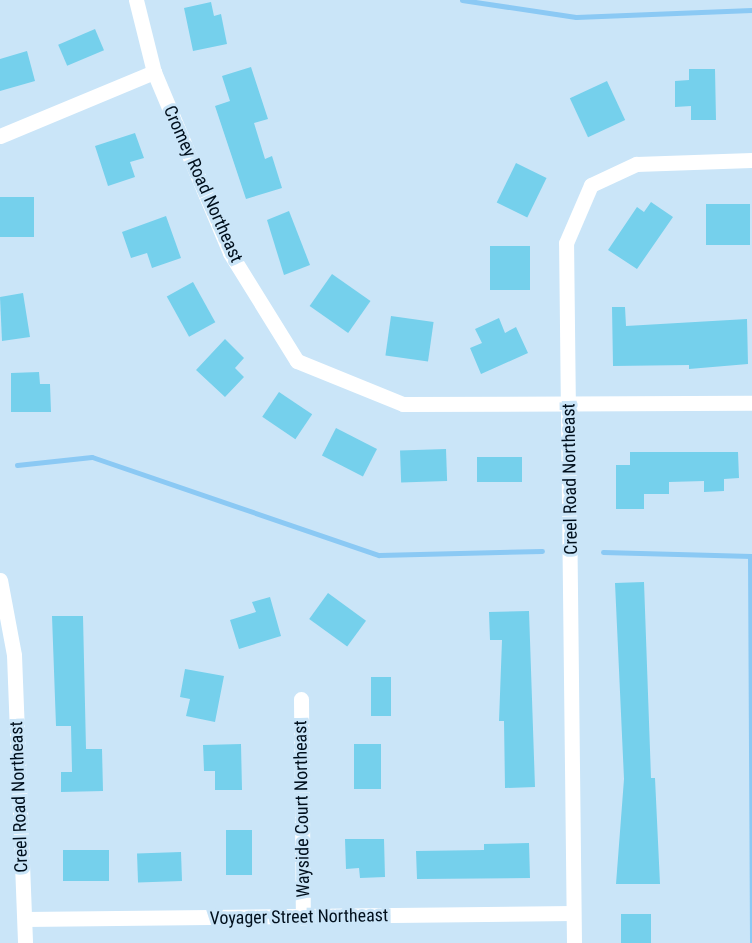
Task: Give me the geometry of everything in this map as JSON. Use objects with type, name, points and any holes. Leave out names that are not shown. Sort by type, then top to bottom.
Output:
[{"type":"street","name":"Cromey Road Northeast","points":[[136,0],[154,72],[230,253],[297,360],[403,404],[569,406],[752,403]]},
{"type":"street","points":[[0,136],[154,72]]},
{"type":"street","name":"Creel Road Northeast","points":[[574,943],[566,243],[591,185],[636,164],[752,160]]},
{"type":"street","name":"Creel Road Northeast","points":[[0,580],[14,655],[25,943]]},
{"type":"street","name":"Wayside Court Northeast","points":[[301,699],[303,918]]},
{"type":"street","name":"Voyager Street Northeast","points":[[25,919],[303,918],[573,913]]},
{"type":"building","points":[[211,2],[214,16],[221,14],[227,44],[193,51],[184,8]]},
{"type":"building","points":[[95,29],[104,50],[67,66],[58,45]]},
{"type":"building","points":[[27,51],[35,81],[0,91],[0,59]]},
{"type":"building","points":[[251,67],[268,119],[254,123],[265,159],[272,156],[282,188],[246,199],[215,106],[230,101],[222,76]]},
{"type":"building","points":[[689,69],[715,69],[716,120],[691,120],[691,106],[675,107],[675,81],[689,80]]},
{"type":"building","points":[[607,81],[625,120],[588,137],[570,98]]},
{"type":"building","points":[[135,133],[144,158],[130,162],[135,177],[108,186],[95,146]]},
{"type":"building","points":[[516,163],[547,178],[527,217],[497,203]]},
{"type":"building","points":[[0,197],[34,197],[34,237],[0,237]]},
{"type":"building","points":[[651,202],[673,217],[637,269],[608,250],[637,207],[644,212]]},
{"type":"building","points":[[706,204],[750,204],[750,245],[706,245]]},
{"type":"building","points":[[289,211],[310,265],[284,275],[267,220]]},
{"type":"building","points":[[166,216],[181,258],[152,268],[147,253],[131,258],[122,232]]},
{"type":"building","points":[[490,246],[530,246],[530,290],[490,290]]},
{"type":"building","points":[[332,274],[371,301],[348,333],[310,306]]},
{"type":"building","points":[[193,282],[215,322],[189,337],[167,297]]},
{"type":"building","points":[[23,293],[30,337],[2,341],[0,297]]},
{"type":"building","points":[[612,307],[625,307],[626,326],[747,319],[748,364],[689,369],[689,365],[613,366]]},
{"type":"building","points":[[391,316],[434,322],[428,362],[385,356]]},
{"type":"building","points":[[499,318],[505,333],[516,327],[528,353],[481,374],[470,348],[482,343],[475,329]]},
{"type":"building","points":[[225,339],[244,358],[235,368],[244,377],[225,397],[196,370]]},
{"type":"building","points":[[39,372],[40,384],[50,384],[51,412],[11,412],[11,373]]},
{"type":"building","points":[[279,392],[312,414],[295,439],[262,417]]},
{"type":"building","points":[[336,428],[377,449],[363,477],[322,456]]},
{"type":"building","points":[[446,449],[447,481],[401,483],[400,451]]},
{"type":"building","points":[[630,452],[738,452],[739,478],[724,479],[724,491],[704,492],[704,481],[669,482],[669,494],[644,494],[644,509],[616,509],[616,465],[630,465]]},
{"type":"building","points":[[477,457],[522,457],[522,482],[477,482]]},
{"type":"building","points":[[644,582],[651,778],[655,778],[660,884],[616,884],[624,779],[615,583]]},
{"type":"building","points":[[328,593],[366,621],[347,647],[309,619]]},
{"type":"building","points":[[270,597],[281,636],[239,649],[230,620],[256,612],[252,602]]},
{"type":"building","points":[[529,611],[535,787],[505,788],[504,721],[499,721],[502,640],[490,640],[489,612]]},
{"type":"building","points":[[52,616],[83,616],[86,749],[102,749],[103,791],[61,792],[61,772],[72,772],[71,726],[56,726]]},
{"type":"building","points":[[185,669],[224,676],[215,722],[186,716],[190,699],[180,697]]},
{"type":"building","points":[[371,677],[391,677],[391,716],[371,716]]},
{"type":"building","points":[[241,744],[242,790],[215,790],[215,771],[204,771],[203,745]]},
{"type":"building","points":[[354,744],[381,744],[381,789],[354,789]]},
{"type":"building","points":[[226,830],[252,830],[252,875],[226,875]]},
{"type":"building","points":[[345,839],[384,839],[385,877],[360,878],[359,868],[346,869]]},
{"type":"building","points":[[529,843],[530,878],[417,879],[416,851],[484,850],[484,844]]},
{"type":"building","points":[[63,850],[109,850],[109,881],[63,881]]},
{"type":"building","points":[[181,852],[182,881],[138,883],[137,854]]},
{"type":"building","points":[[621,914],[651,914],[651,943],[621,943]]},
{"type":"waterway","points":[[462,0],[576,17],[752,10]]},
{"type":"waterway","points":[[17,465],[92,457],[379,555],[542,551]]},
{"type":"waterway","points":[[603,552],[752,556]]},
{"type":"waterway","points":[[750,556],[752,943]]}]
